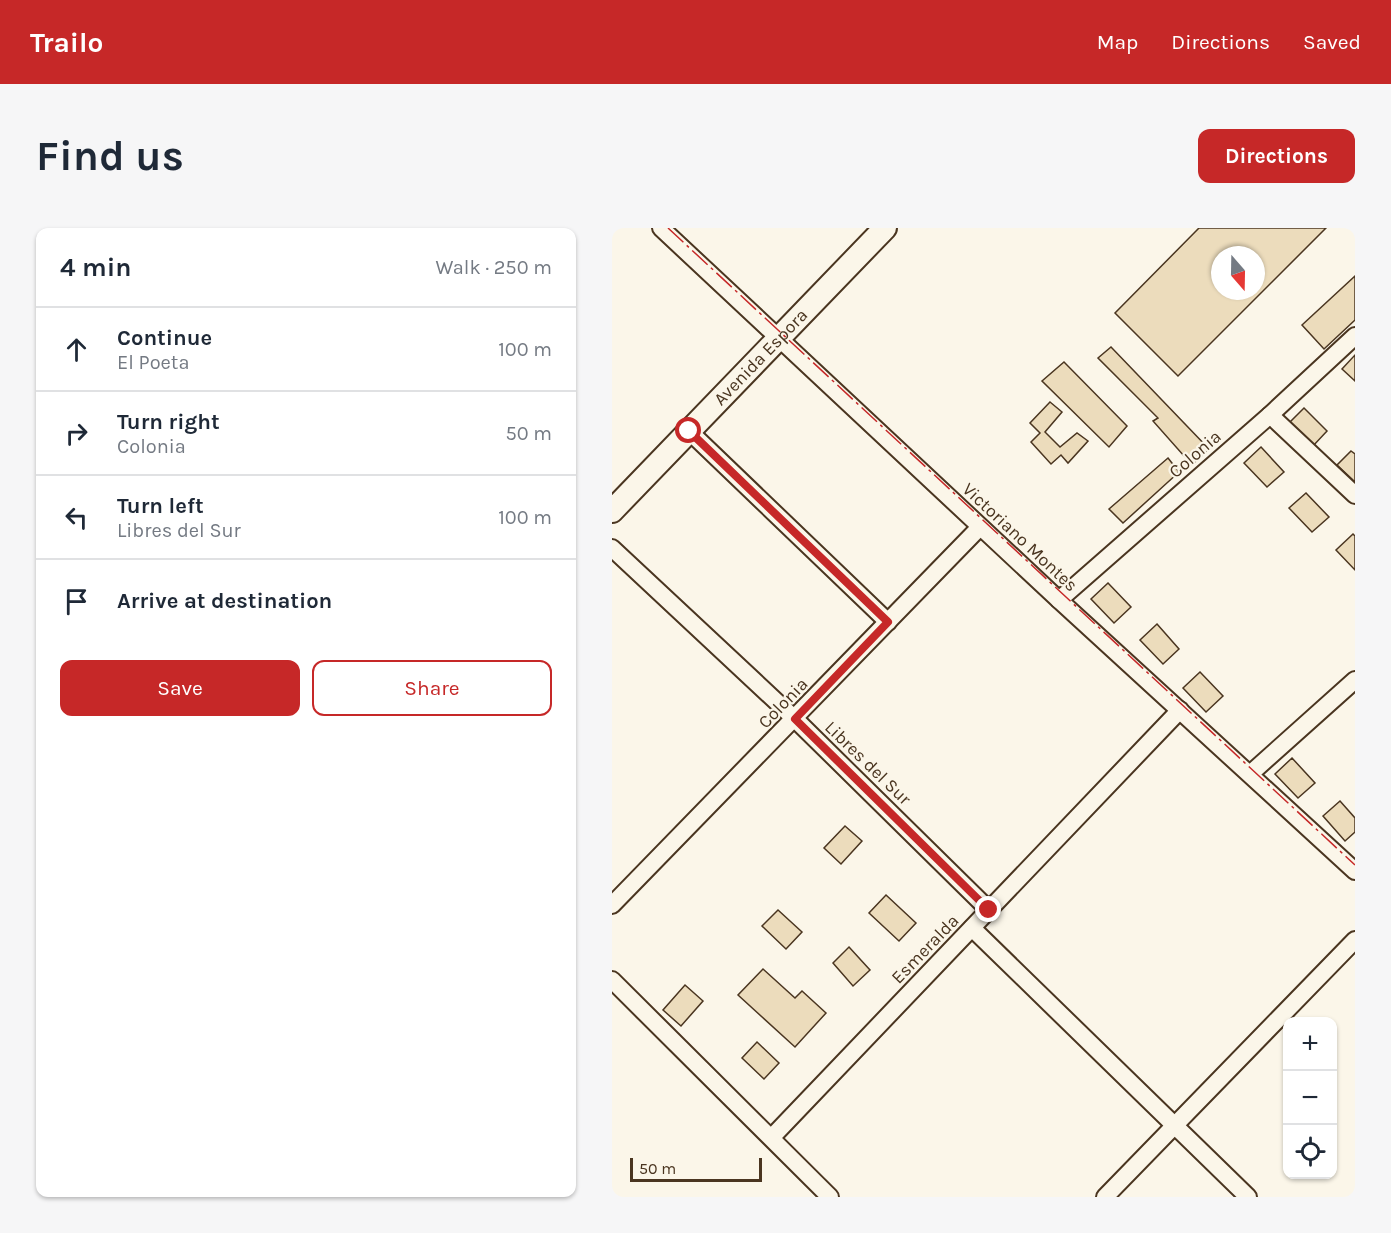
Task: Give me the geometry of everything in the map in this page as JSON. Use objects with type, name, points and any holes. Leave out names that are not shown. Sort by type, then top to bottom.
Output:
[{"type":"main road","name":"Avenida Espora","points":[[612,511],[885,228]]},
{"type":"street","name":"Victoriano Montes","points":[[665,229],[980,527],[1355,871]]},
{"type":"street","name":"Colonia","points":[[1059,600],[1270,415],[1355,336]]},
{"type":"street","points":[[1270,415],[1355,495]]},
{"type":"street","points":[[689,431],[888,622]]},
{"type":"street","name":"Colonia","points":[[612,905],[980,527]]},
{"type":"street","name":"Libres del Sur","points":[[612,548],[795,719],[989,910]]},
{"type":"street","points":[[1250,774],[1355,680]]},
{"type":"street","name":"Esmeralda","points":[[772,1137],[1180,710]]},
{"type":"street","points":[[972,928],[1248,1197]]},
{"type":"street","points":[[1105,1197],[1355,940]]},
{"type":"street","points":[[612,980],[830,1197]]},
{"type":"building","points":[[1199,228],[1326,228],[1265,289],[1265,246],[1211,246],[1211,300],[1254,300],[1178,376],[1115,313]]},
{"type":"building","points":[[1355,276],[1355,320],[1324,349],[1302,325]]},
{"type":"building","points":[[1111,347],[1209,449],[1192,465],[1153,421],[1158,418],[1098,358]]},
{"type":"building","points":[[1355,355],[1355,381],[1342,369]]},
{"type":"building","points":[[1064,362],[1127,426],[1109,447],[1042,381]]},
{"type":"building","points":[[1050,402],[1062,412],[1045,432],[1060,447],[1077,433],[1088,441],[1068,463],[1061,455],[1051,464],[1031,442],[1040,433],[1030,423]]},
{"type":"building","points":[[1304,408],[1327,431],[1313,446],[1290,422]]},
{"type":"building","points":[[1261,447],[1284,472],[1267,487],[1244,463]]},
{"type":"building","points":[[1351,451],[1355,454],[1355,482],[1337,465]]},
{"type":"building","points":[[1168,458],[1179,472],[1123,523],[1109,509]]},
{"type":"building","points":[[1306,493],[1329,517],[1312,532],[1289,508]]},
{"type":"building","points":[[1353,534],[1355,536],[1355,570],[1336,550]]},
{"type":"building","points":[[1108,583],[1131,607],[1114,623],[1091,599]]},
{"type":"building","points":[[1157,624],[1179,649],[1163,664],[1140,640]]},
{"type":"building","points":[[1200,672],[1223,696],[1206,712],[1183,688]]},
{"type":"building","points":[[1292,758],[1315,783],[1298,798],[1275,774]]},
{"type":"building","points":[[1340,801],[1355,818],[1355,832],[1345,841],[1323,816]]},
{"type":"building","points":[[845,826],[862,841],[841,864],[824,848]]},
{"type":"building","points":[[886,895],[916,923],[899,941],[869,913]]},
{"type":"building","points":[[778,910],[802,932],[786,949],[762,926]]},
{"type":"building","points":[[849,947],[870,970],[853,986],[833,963]]},
{"type":"building","points":[[763,969],[795,998],[802,991],[826,1013],[795,1047],[738,995]]},
{"type":"building","points":[[685,985],[703,1001],[681,1026],[663,1010]]},
{"type":"building","points":[[757,1042],[779,1063],[764,1079],[742,1058]]},
{"type":"power","points":[[668,228],[1355,865]]},
{"type":"route","points":[[689,431],[888,622],[795,719],[989,910]]}]
